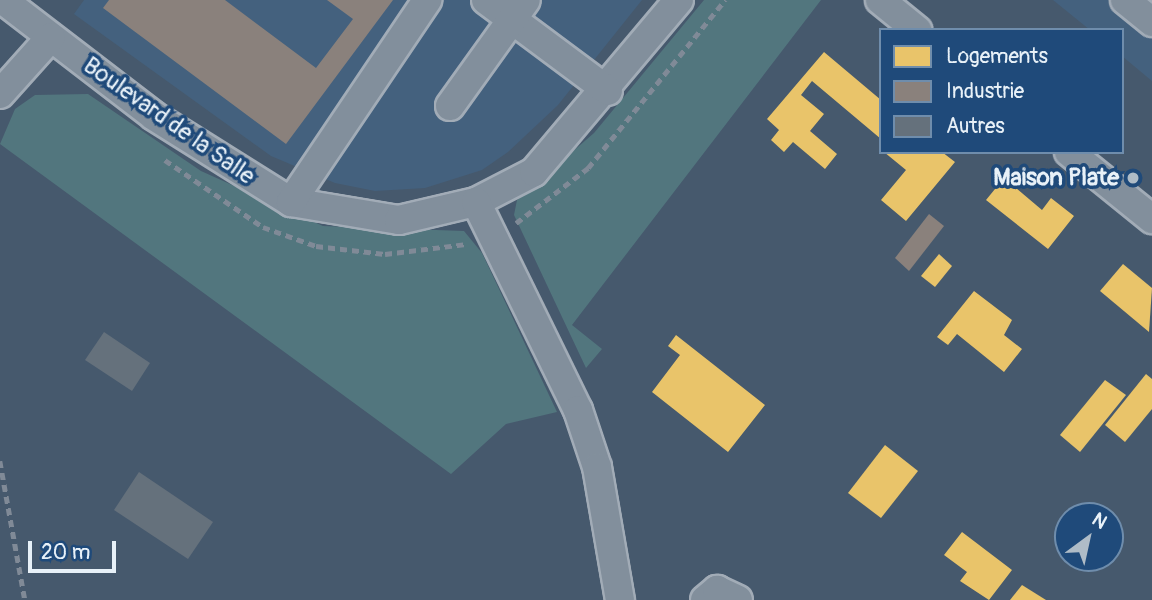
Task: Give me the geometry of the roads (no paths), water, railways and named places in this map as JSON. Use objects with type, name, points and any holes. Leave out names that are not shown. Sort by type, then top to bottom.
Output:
[{"type":"street","name":"Boulevard de la Salle","points":[[3,0],[209,154],[291,202],[399,220],[476,202],[534,172],[608,91],[679,0]]},
{"type":"street","points":[[291,202],[427,0]]},
{"type":"street","points":[[486,0],[519,9],[608,91]]},
{"type":"street","points":[[880,0],[915,28]]},
{"type":"street","points":[[1125,0],[1152,22]]},
{"type":"street","points":[[450,106],[519,9]]},
{"type":"street","points":[[0,94],[51,37]]},
{"type":"street","points":[[1071,154],[1152,219]]},
{"type":"street","points":[[476,202],[578,410],[597,467],[620,600]]},
{"type":"street","points":[[705,600],[717,590],[738,600]]},
{"type":"place","name":"Maison Plate","points":[[1133,178]]}]
